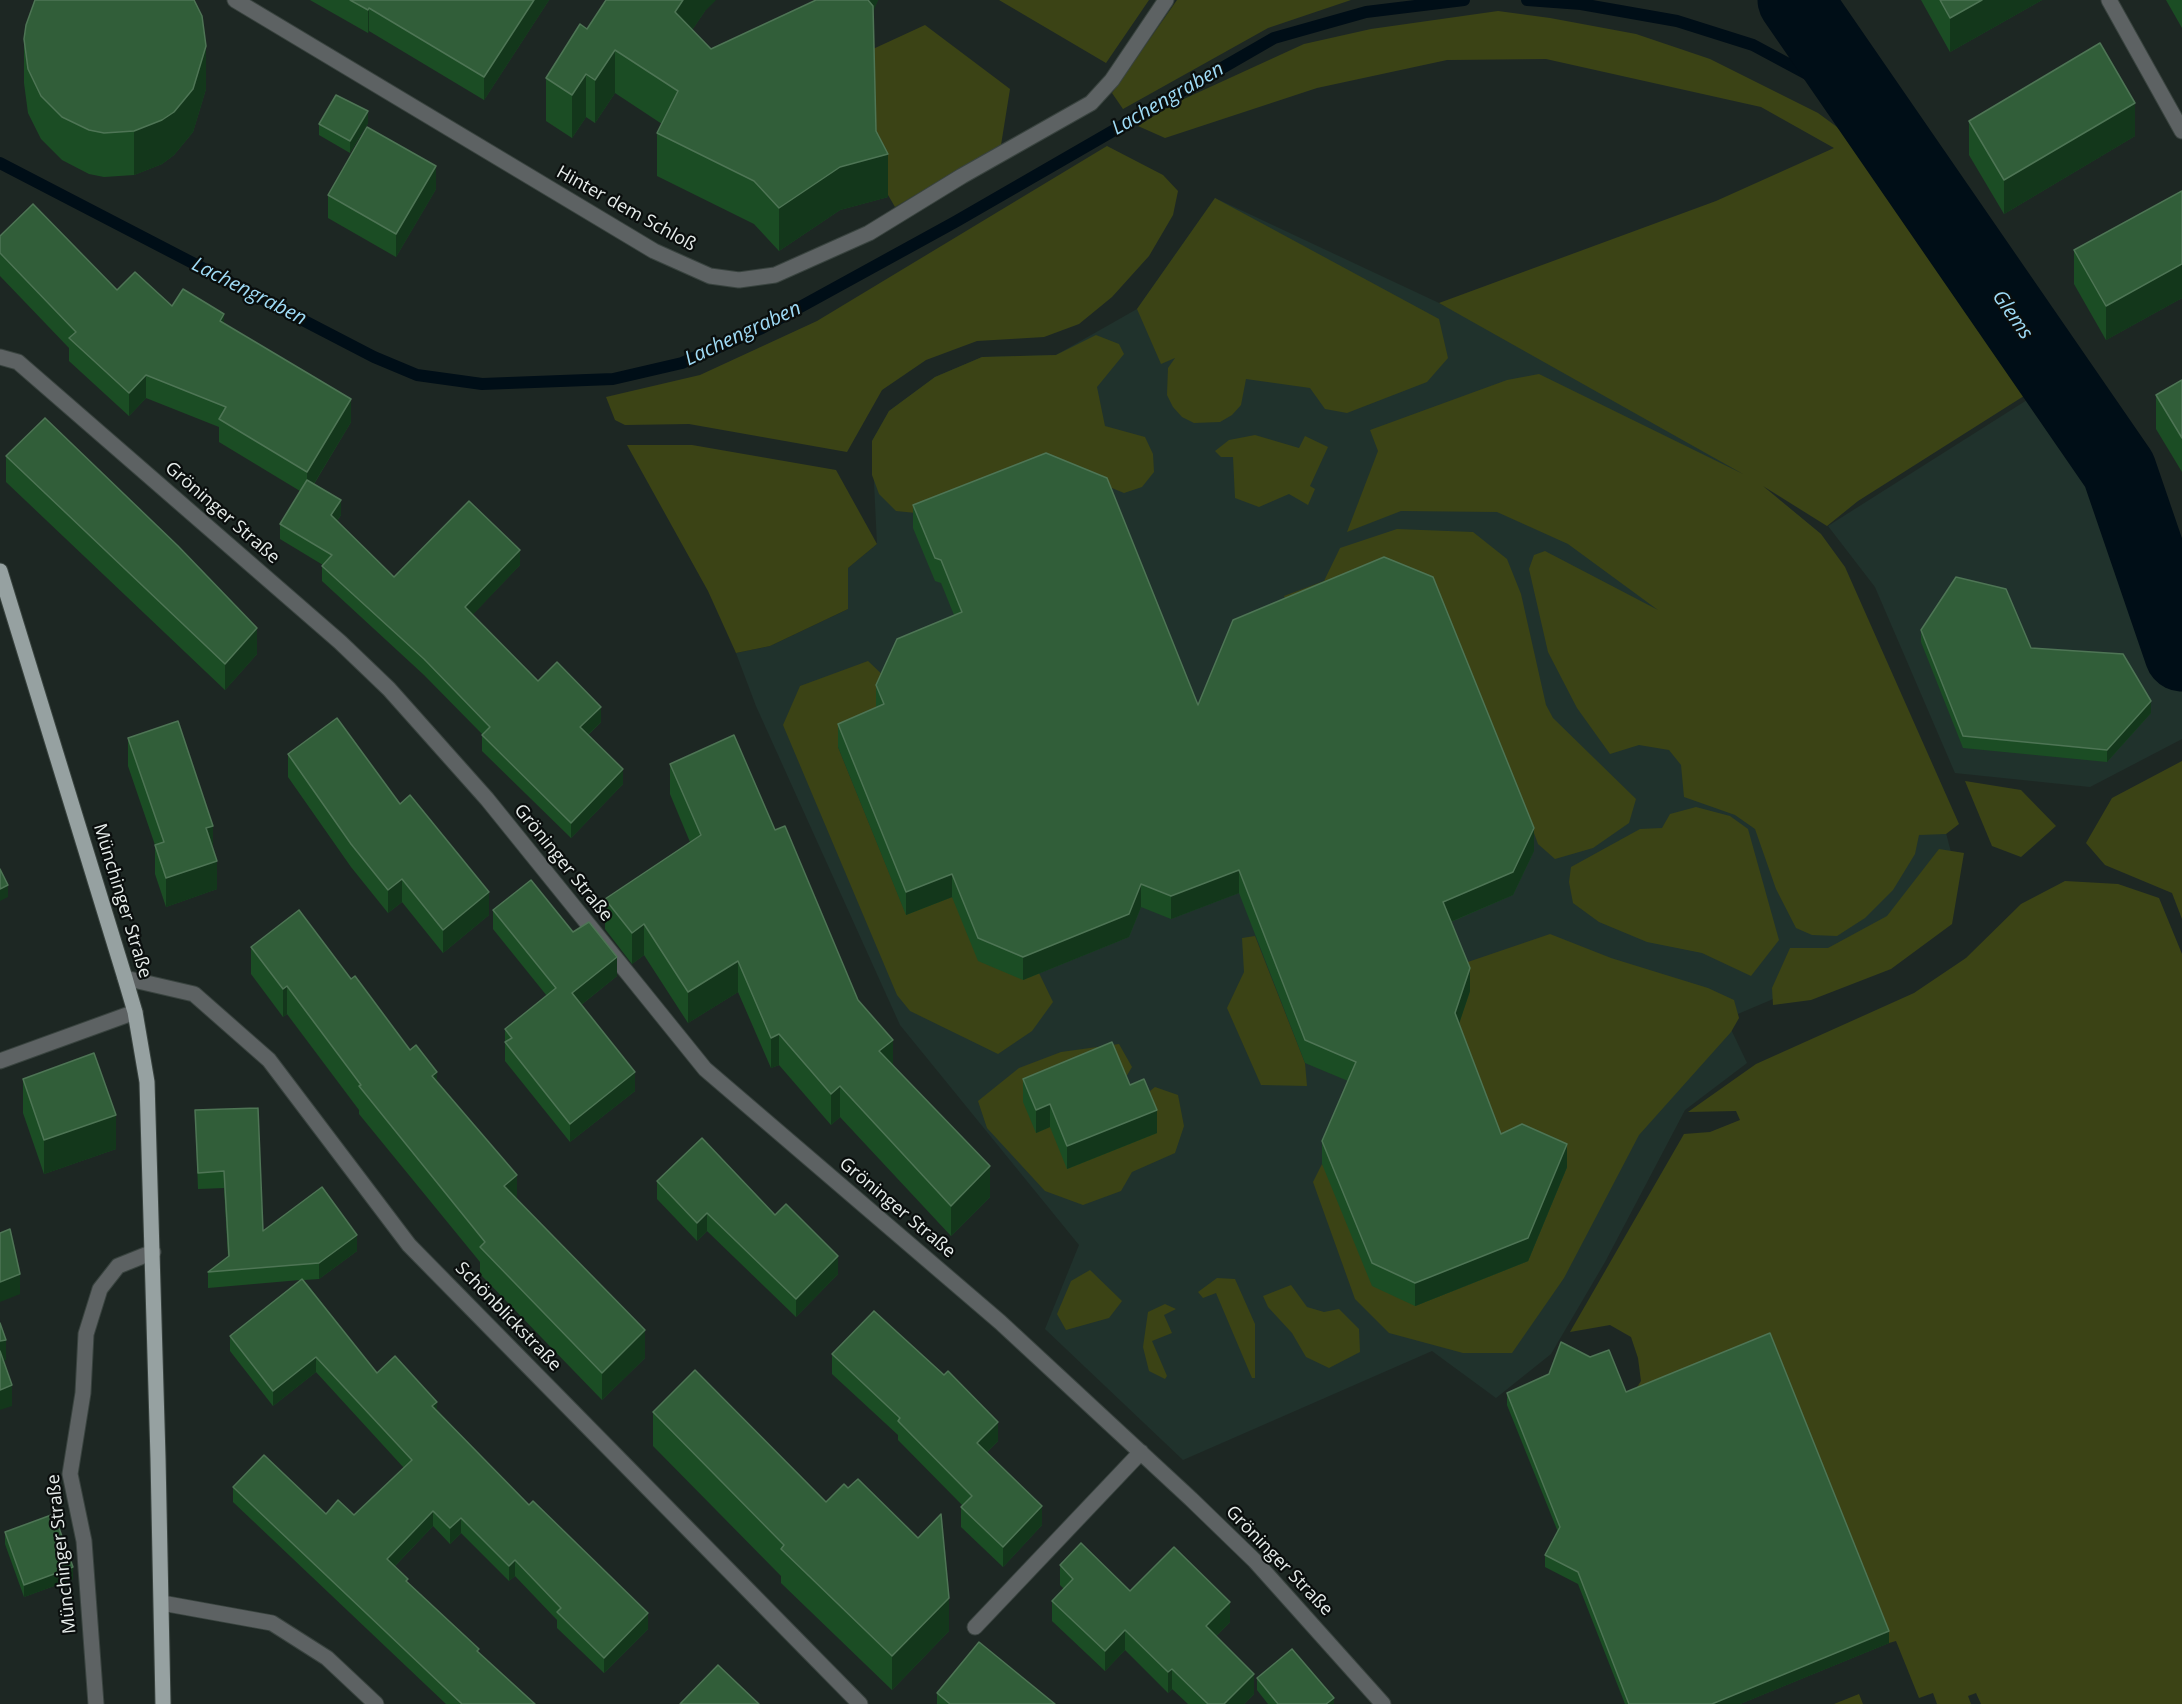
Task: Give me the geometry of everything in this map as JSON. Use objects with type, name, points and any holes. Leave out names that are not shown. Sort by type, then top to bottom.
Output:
[{"type":"main road","name":"Münchinger Straße","points":[[0,571],[135,1012],[147,1083],[163,1704]]},
{"type":"street","name":"Hinter dem Schloß","points":[[235,0],[654,251],[710,276],[739,280],[775,275],[869,233],[962,176],[1091,103],[1112,80],[1166,0]]},
{"type":"street","points":[[2109,0],[2182,130]]},
{"type":"street","name":"Gröninger Straße","points":[[0,357],[18,362],[373,674],[487,799],[705,1069],[1000,1322],[1141,1452],[1255,1561],[1383,1704]]},
{"type":"street","name":"Schönblickstraße","points":[[125,978],[194,994],[269,1060],[409,1245],[860,1704]]},
{"type":"street","points":[[0,1061],[135,1012]]},
{"type":"street","name":"Münchinger Straße","points":[[96,1704],[84,1541],[70,1474],[83,1393],[86,1334],[100,1289],[118,1266],[153,1252]]},
{"type":"street","points":[[975,1627],[1141,1452]]},
{"type":"street","points":[[162,1603],[272,1623],[327,1658],[376,1704]]},
{"type":"shaded area","points":[[1215,198],[1439,303],[1522,346],[1757,482],[1821,534],[1940,810],[1953,860],[1891,949],[1726,1019],[1747,1063],[1685,1110],[1605,1262],[1551,1354],[1496,1398],[1432,1351],[1183,1460],[1045,1329],[1079,1245],[900,1025],[756,706],[736,653],[770,646],[848,609],[848,568],[877,544],[872,441],[889,411],[935,377],[982,357],[1056,355],[1137,309]]},
{"type":"shaded area","points":[[2046,388],[2108,474],[2182,689],[2182,739],[2090,787],[1955,773],[1875,587],[1828,526]]},
{"type":"green space","points":[[999,0],[1149,0],[1106,63]]},
{"type":"green space","points":[[1177,0],[1351,0],[1268,28],[1123,109],[1112,93]]},
{"type":"green space","points":[[1768,0],[1837,0],[1825,8],[1908,122],[2135,460],[2182,593],[2182,668],[2119,470],[1886,130],[1835,89]]},
{"type":"green space","points":[[1498,11],[1636,34],[1710,59],[1818,113],[1856,141],[1927,215],[2046,382],[1858,501],[1827,526],[1763,486],[1821,534],[1845,567],[1959,824],[1946,834],[1919,835],[1915,854],[1893,890],[1865,918],[1837,936],[1812,935],[1796,928],[1776,889],[1755,829],[1735,815],[1684,797],[1681,765],[1669,750],[1639,745],[1610,754],[1577,708],[1548,652],[1529,569],[1534,555],[1545,551],[1658,610],[1568,544],[1497,512],[1401,511],[1347,532],[1378,451],[1370,430],[1507,380],[1539,374],[1743,474],[1439,303],[1716,201],[1834,148],[1761,107],[1546,59],[1447,60],[1317,88],[1165,138],[1138,126],[1173,104],[1304,44],[1371,29]]},
{"type":"green space","points":[[925,25],[1010,89],[1001,145],[895,207],[876,174],[873,49]]},
{"type":"green space","points":[[1107,146],[1163,175],[1178,191],[1173,215],[1149,256],[1112,297],[1079,324],[1044,337],[977,341],[926,360],[882,390],[847,452],[689,424],[625,425],[615,420],[606,397],[700,375],[817,321]]},
{"type":"green space","points":[[1215,198],[1439,319],[1448,358],[1427,382],[1347,413],[1325,409],[1310,388],[1246,379],[1241,405],[1232,415],[1220,422],[1194,423],[1182,417],[1173,407],[1167,395],[1168,368],[1175,358],[1161,364],[1137,309]]},
{"type":"green space","points":[[1096,335],[1119,344],[1124,354],[1097,387],[1105,426],[1145,437],[1153,454],[1154,472],[1142,487],[1124,493],[1107,486],[916,513],[896,511],[879,494],[872,475],[872,441],[889,411],[935,377],[982,357],[1056,355]]},
{"type":"green space","points":[[1255,435],[1299,448],[1305,436],[1328,447],[1310,486],[1315,489],[1308,505],[1289,494],[1259,507],[1235,498],[1233,457],[1221,457],[1215,451],[1229,440]]},
{"type":"green space","points":[[627,445],[692,445],[836,470],[877,544],[848,568],[848,609],[770,646],[736,653],[708,591]]},
{"type":"green space","points":[[1397,529],[1473,532],[1507,559],[1521,594],[1546,705],[1553,718],[1636,799],[1629,823],[1593,848],[1555,859],[1538,844],[1514,779],[1292,614],[1284,596],[1324,581],[1340,548]]},
{"type":"green space","points":[[868,661],[889,681],[877,708],[838,747],[906,914],[952,897],[1039,973],[1053,1002],[1032,1031],[998,1054],[910,1011],[897,995],[783,725],[800,686]]},
{"type":"green space","points":[[2182,761],[2182,919],[2172,893],[2105,865],[2086,843],[2112,798]]},
{"type":"green space","points":[[1965,781],[2021,790],[2056,826],[2021,857],[1992,846]]},
{"type":"green space","points":[[1696,807],[1730,816],[1748,829],[1779,940],[1751,976],[1702,953],[1647,942],[1599,922],[1573,903],[1569,882],[1571,867],[1640,829],[1662,828],[1670,814]]},
{"type":"green space","points":[[1939,849],[1964,853],[1952,924],[1891,969],[1811,1000],[1773,1005],[1772,988],[1790,948],[1828,948],[1887,916]]},
{"type":"green space","points":[[2065,881],[2118,884],[2159,898],[2182,954],[2182,1704],[1981,1704],[1976,1693],[1968,1696],[1971,1704],[1937,1704],[1933,1693],[1919,1698],[1896,1641],[1889,1643],[1770,1345],[1626,1404],[1641,1381],[1638,1358],[1631,1337],[1610,1325],[1570,1332],[1684,1134],[1710,1132],[1740,1120],[1736,1111],[1688,1112],[1756,1064],[1914,993],[1966,958],[2021,904]]},
{"type":"green space","points":[[1550,934],[1611,958],[1708,988],[1734,1000],[1739,1018],[1731,1032],[1639,1135],[1564,1278],[1512,1353],[1463,1353],[1389,1333],[1355,1299],[1313,1182],[1322,1164],[1415,1306],[1528,1261],[1567,1167],[1507,1154],[1455,1036],[1459,965]]},
{"type":"green space","points":[[1255,936],[1305,1063],[1307,1086],[1261,1085],[1227,1008],[1244,972],[1242,938]]},
{"type":"green space","points":[[1119,1044],[1132,1067],[1123,1082],[1140,1099],[1155,1087],[1178,1095],[1184,1126],[1175,1153],[1132,1172],[1121,1191],[1083,1205],[1045,1191],[987,1128],[978,1101],[1019,1068],[1061,1052]]},
{"type":"green space","points":[[1090,1270],[1122,1301],[1109,1318],[1066,1330],[1057,1314],[1071,1281]]},
{"type":"green space","points":[[1217,1278],[1235,1279],[1255,1324],[1255,1378],[1252,1378],[1216,1293],[1203,1298],[1198,1292]]},
{"type":"green space","points":[[1291,1285],[1307,1307],[1324,1312],[1339,1309],[1359,1329],[1360,1352],[1329,1368],[1306,1357],[1292,1333],[1268,1307],[1263,1296]]},
{"type":"green space","points":[[1165,1304],[1176,1309],[1164,1315],[1172,1333],[1152,1341],[1167,1376],[1165,1379],[1149,1371],[1143,1347],[1148,1312]]},
{"type":"green space","points":[[1859,1694],[1863,1704],[1834,1704]]},
{"type":"building","points":[[35,0],[194,0],[202,16],[206,46],[193,89],[174,112],[162,120],[134,131],[104,133],[89,130],[62,117],[41,96],[28,69],[24,39],[26,25]]},
{"type":"building","points":[[350,0],[534,0],[484,77],[369,8],[368,10]]},
{"type":"building","points":[[606,0],[683,0],[675,12],[711,49],[816,0],[868,0],[873,6],[876,131],[888,154],[840,167],[779,208],[754,181],[657,133],[678,91],[615,50],[595,80],[586,74],[572,95],[546,78],[580,24],[587,29]]},
{"type":"building","points":[[1940,0],[1982,0],[1950,18]]},
{"type":"building","points":[[2100,43],[2135,103],[2004,180],[1969,121]]},
{"type":"building","points":[[336,95],[368,111],[350,141],[319,124]]},
{"type":"building","points":[[367,127],[436,166],[396,234],[328,195]]},
{"type":"building","points":[[2182,191],[2182,264],[2106,306],[2074,250]]},
{"type":"building","points":[[33,204],[117,290],[135,272],[172,306],[183,289],[224,314],[220,321],[351,399],[307,472],[219,419],[226,407],[146,375],[129,393],[69,338],[76,332],[0,253],[0,236]]},
{"type":"building","points":[[2182,380],[2182,438],[2156,395]]},
{"type":"building","points":[[45,418],[178,546],[257,628],[225,664],[6,456]]},
{"type":"building","points":[[1046,453],[1107,478],[1198,705],[1233,620],[1384,557],[1433,577],[1534,828],[1513,872],[1443,902],[1470,968],[1455,1013],[1501,1134],[1522,1124],[1567,1144],[1528,1238],[1415,1283],[1372,1263],[1322,1141],[1356,1062],[1305,1040],[1239,870],[1171,896],[1141,884],[1129,914],[1023,957],[978,938],[952,874],[906,892],[838,724],[884,704],[876,685],[897,639],[962,612],[941,560],[935,558],[913,505]]},
{"type":"building","points":[[307,480],[341,500],[331,515],[394,577],[469,501],[520,550],[465,607],[538,681],[557,662],[601,707],[580,727],[623,769],[571,823],[482,735],[490,727],[424,659],[322,566],[332,555],[280,524]]},
{"type":"building","points":[[1956,577],[2006,589],[2031,648],[2123,654],[2151,701],[2107,750],[1963,736],[1921,630]]},
{"type":"building","points":[[337,718],[400,804],[410,795],[489,892],[443,930],[402,879],[388,890],[351,844],[288,754]]},
{"type":"building","points":[[178,721],[213,826],[206,828],[217,861],[166,878],[155,845],[164,842],[128,738]]},
{"type":"building","points":[[734,735],[775,830],[785,826],[858,1000],[893,1040],[879,1051],[990,1166],[951,1206],[840,1086],[831,1094],[779,1034],[771,1038],[738,961],[688,992],[644,924],[632,933],[605,899],[701,835],[670,764]]},
{"type":"building","points":[[0,869],[8,885],[0,889]]},
{"type":"building","points":[[531,880],[573,932],[589,922],[617,957],[572,993],[635,1072],[570,1124],[505,1042],[512,1038],[505,1029],[556,988],[493,910]]},
{"type":"building","points":[[299,910],[351,979],[355,976],[410,1050],[416,1045],[437,1072],[432,1076],[517,1175],[504,1186],[645,1330],[602,1373],[480,1247],[485,1242],[359,1086],[361,1085],[287,986],[283,989],[251,947]]},
{"type":"building","points":[[1112,1042],[1130,1085],[1144,1079],[1157,1110],[1067,1146],[1050,1104],[1036,1110],[1023,1079]]},
{"type":"building","points":[[94,1053],[116,1115],[44,1140],[23,1079]]},
{"type":"building","points":[[258,1108],[263,1231],[322,1187],[357,1235],[319,1263],[208,1272],[229,1256],[224,1171],[198,1173],[195,1110]]},
{"type":"building","points":[[702,1138],[775,1215],[786,1204],[838,1256],[796,1299],[707,1213],[697,1223],[657,1181]]},
{"type":"building","points":[[10,1229],[20,1274],[0,1282],[0,1233]]},
{"type":"building","points":[[302,1279],[377,1373],[395,1356],[437,1402],[432,1406],[529,1505],[533,1501],[648,1613],[604,1658],[557,1612],[561,1608],[515,1560],[509,1566],[461,1518],[450,1528],[433,1511],[387,1559],[408,1579],[406,1581],[479,1649],[477,1651],[535,1704],[462,1704],[233,1487],[264,1455],[326,1514],[338,1500],[354,1515],[412,1460],[316,1357],[273,1391],[230,1336]]},
{"type":"building","points":[[874,1311],[944,1375],[948,1371],[998,1422],[977,1443],[1042,1506],[1003,1547],[961,1507],[972,1496],[898,1421],[900,1418],[832,1354]]},
{"type":"building","points":[[0,1323],[6,1340],[0,1341]]},
{"type":"building","points":[[1770,1333],[1889,1631],[1712,1704],[1629,1704],[1578,1572],[1545,1555],[1560,1527],[1507,1393],[1549,1374],[1561,1342],[1590,1357],[1609,1350],[1626,1392]]},
{"type":"building","points":[[0,1351],[12,1385],[0,1390]]},
{"type":"building","points":[[695,1370],[826,1502],[844,1484],[848,1488],[858,1479],[918,1538],[941,1514],[949,1598],[892,1656],[781,1549],[784,1545],[653,1412]]},
{"type":"building","points":[[54,1514],[73,1567],[24,1585],[5,1532]]},
{"type":"building","points":[[1081,1543],[1130,1591],[1174,1547],[1230,1602],[1206,1626],[1254,1674],[1224,1704],[1208,1704],[1172,1669],[1168,1672],[1125,1630],[1105,1651],[1052,1601],[1073,1579],[1060,1565]]},
{"type":"building","points":[[979,1642],[1055,1704],[950,1704],[937,1693]]},
{"type":"building","points":[[1292,1649],[1334,1698],[1326,1704],[1278,1704],[1257,1678]]},
{"type":"building","points":[[718,1665],[759,1704],[680,1704]]},
{"type":"waterway","name":"Lachengraben","points":[[0,163],[374,357],[417,375],[482,384],[613,379],[682,363],[762,328],[955,222],[1274,38],[1366,12],[1464,0]]},
{"type":"waterway","name":"Lachengraben","points":[[1527,0],[1581,4],[1677,21],[1753,45],[1835,89],[1886,130]]},
{"type":"waterway","name":"Glems","points":[[1795,0],[2119,470],[2182,654]]}]
